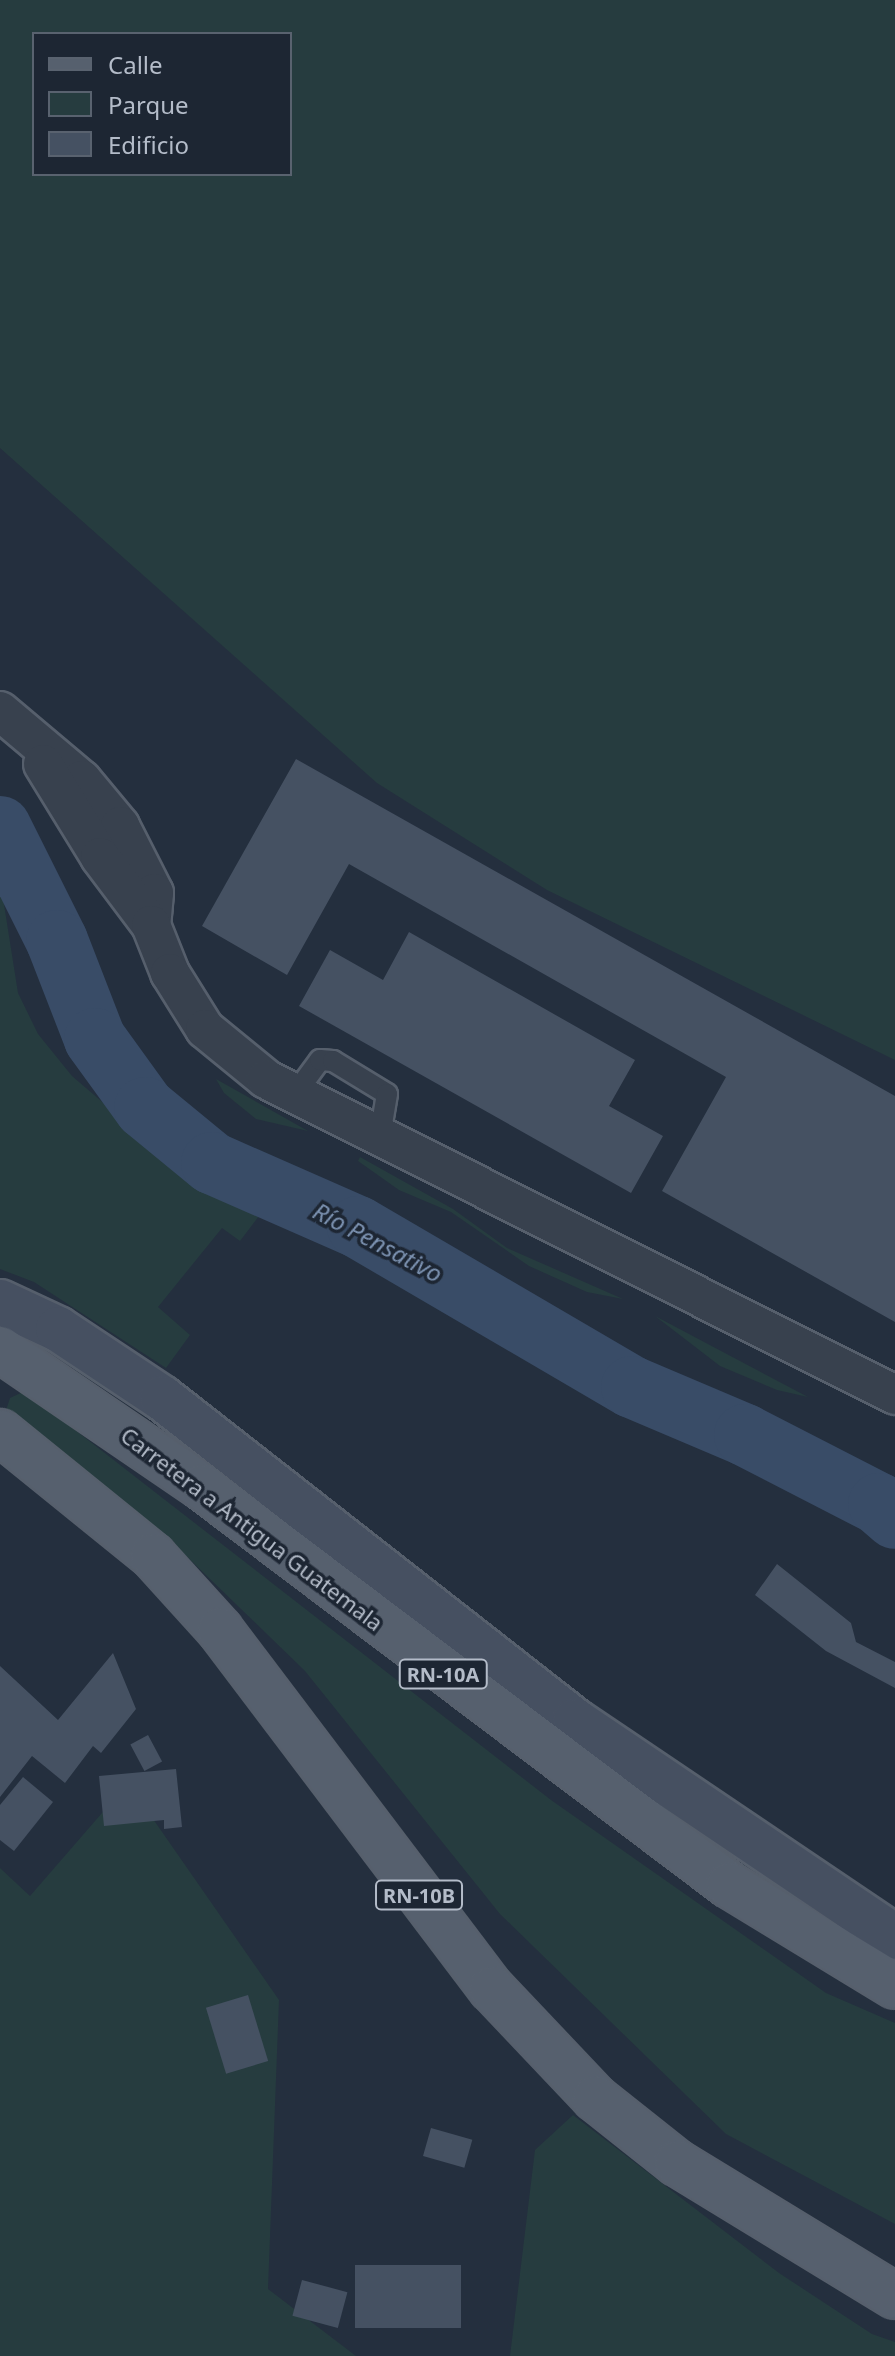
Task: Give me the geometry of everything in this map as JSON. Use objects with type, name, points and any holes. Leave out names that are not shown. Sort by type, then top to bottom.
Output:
[{"type":"main road","name":"Carretera a Antigua Guatemala","points":[[3,1353],[202,1487],[667,1841],[835,1953],[895,1986]]},
{"type":"main road","name":"RN-10B","points":[[0,1432],[153,1556],[210,1619],[492,1989],[595,2098],[677,2163],[895,2296]]},
{"type":"street","points":[[0,713],[43,764],[100,857],[153,909]]},
{"type":"street","points":[[0,713],[99,799],[136,851],[170,973],[205,1029],[266,1079],[895,1395]]},
{"type":"street","points":[[0,1302],[58,1329],[162,1398],[575,1721],[895,1937]]},
{"type":"green space","points":[[0,0],[895,0],[895,1060],[547,890],[377,783],[0,448]]},
{"type":"green space","points":[[0,879],[18,993],[38,1034],[72,1076],[192,1179],[259,1216],[240,1241],[222,1228],[158,1307],[190,1335],[166,1368],[34,1282],[0,1269]]},
{"type":"green space","points":[[216,1079],[308,1131],[256,1119],[224,1093]]},
{"type":"green space","points":[[360,1157],[453,1209],[507,1248],[623,1299],[587,1292],[529,1266],[451,1212],[399,1190],[358,1161]]},
{"type":"green space","points":[[655,1316],[808,1397],[777,1390],[720,1366]]},
{"type":"green space","points":[[25,1391],[551,1800],[826,1993],[895,2023],[895,2224],[726,2134],[500,1914],[305,1671],[179,1549],[5,1413],[10,1398]]},
{"type":"green space","points":[[128,1783],[279,2000],[268,2289],[356,2356],[0,2356],[0,1868],[30,1896]]},
{"type":"green space","points":[[573,2115],[779,2273],[872,2334],[895,2342],[895,2356],[510,2356],[535,2150]]},
{"type":"building","points":[[296,759],[895,1096],[895,1322],[662,1191],[726,1077],[349,864],[287,975],[202,926]]},
{"type":"building","points":[[409,932],[635,1060],[609,1106],[663,1136],[631,1193],[299,1006],[330,950],[383,980]]},
{"type":"building","points":[[777,1564],[851,1623],[856,1642],[895,1662],[895,1688],[826,1651],[755,1595]]},
{"type":"building","points":[[113,1653],[136,1709],[101,1753],[93,1746],[65,1783],[32,1756],[0,1797],[0,1666],[58,1720]]},
{"type":"building","points":[[148,1735],[162,1761],[144,1771],[130,1744]]},
{"type":"building","points":[[176,1769],[182,1827],[164,1829],[164,1820],[104,1826],[99,1776]]},
{"type":"building","points":[[23,1777],[53,1802],[14,1851],[0,1840],[0,1805]]},
{"type":"building","points":[[248,1995],[268,2061],[226,2074],[206,2008]]},
{"type":"building","points":[[431,2128],[472,2140],[464,2168],[423,2156]]},
{"type":"building","points":[[355,2265],[461,2265],[461,2328],[355,2328]]},
{"type":"building","points":[[302,2280],[347,2292],[338,2328],[292,2316]]},
{"type":"waterway","name":"Río Pensativo","points":[[0,827],[57,941],[95,1039],[145,1108],[212,1163],[358,1227],[632,1387],[745,1435],[879,1504],[895,1518]]}]
